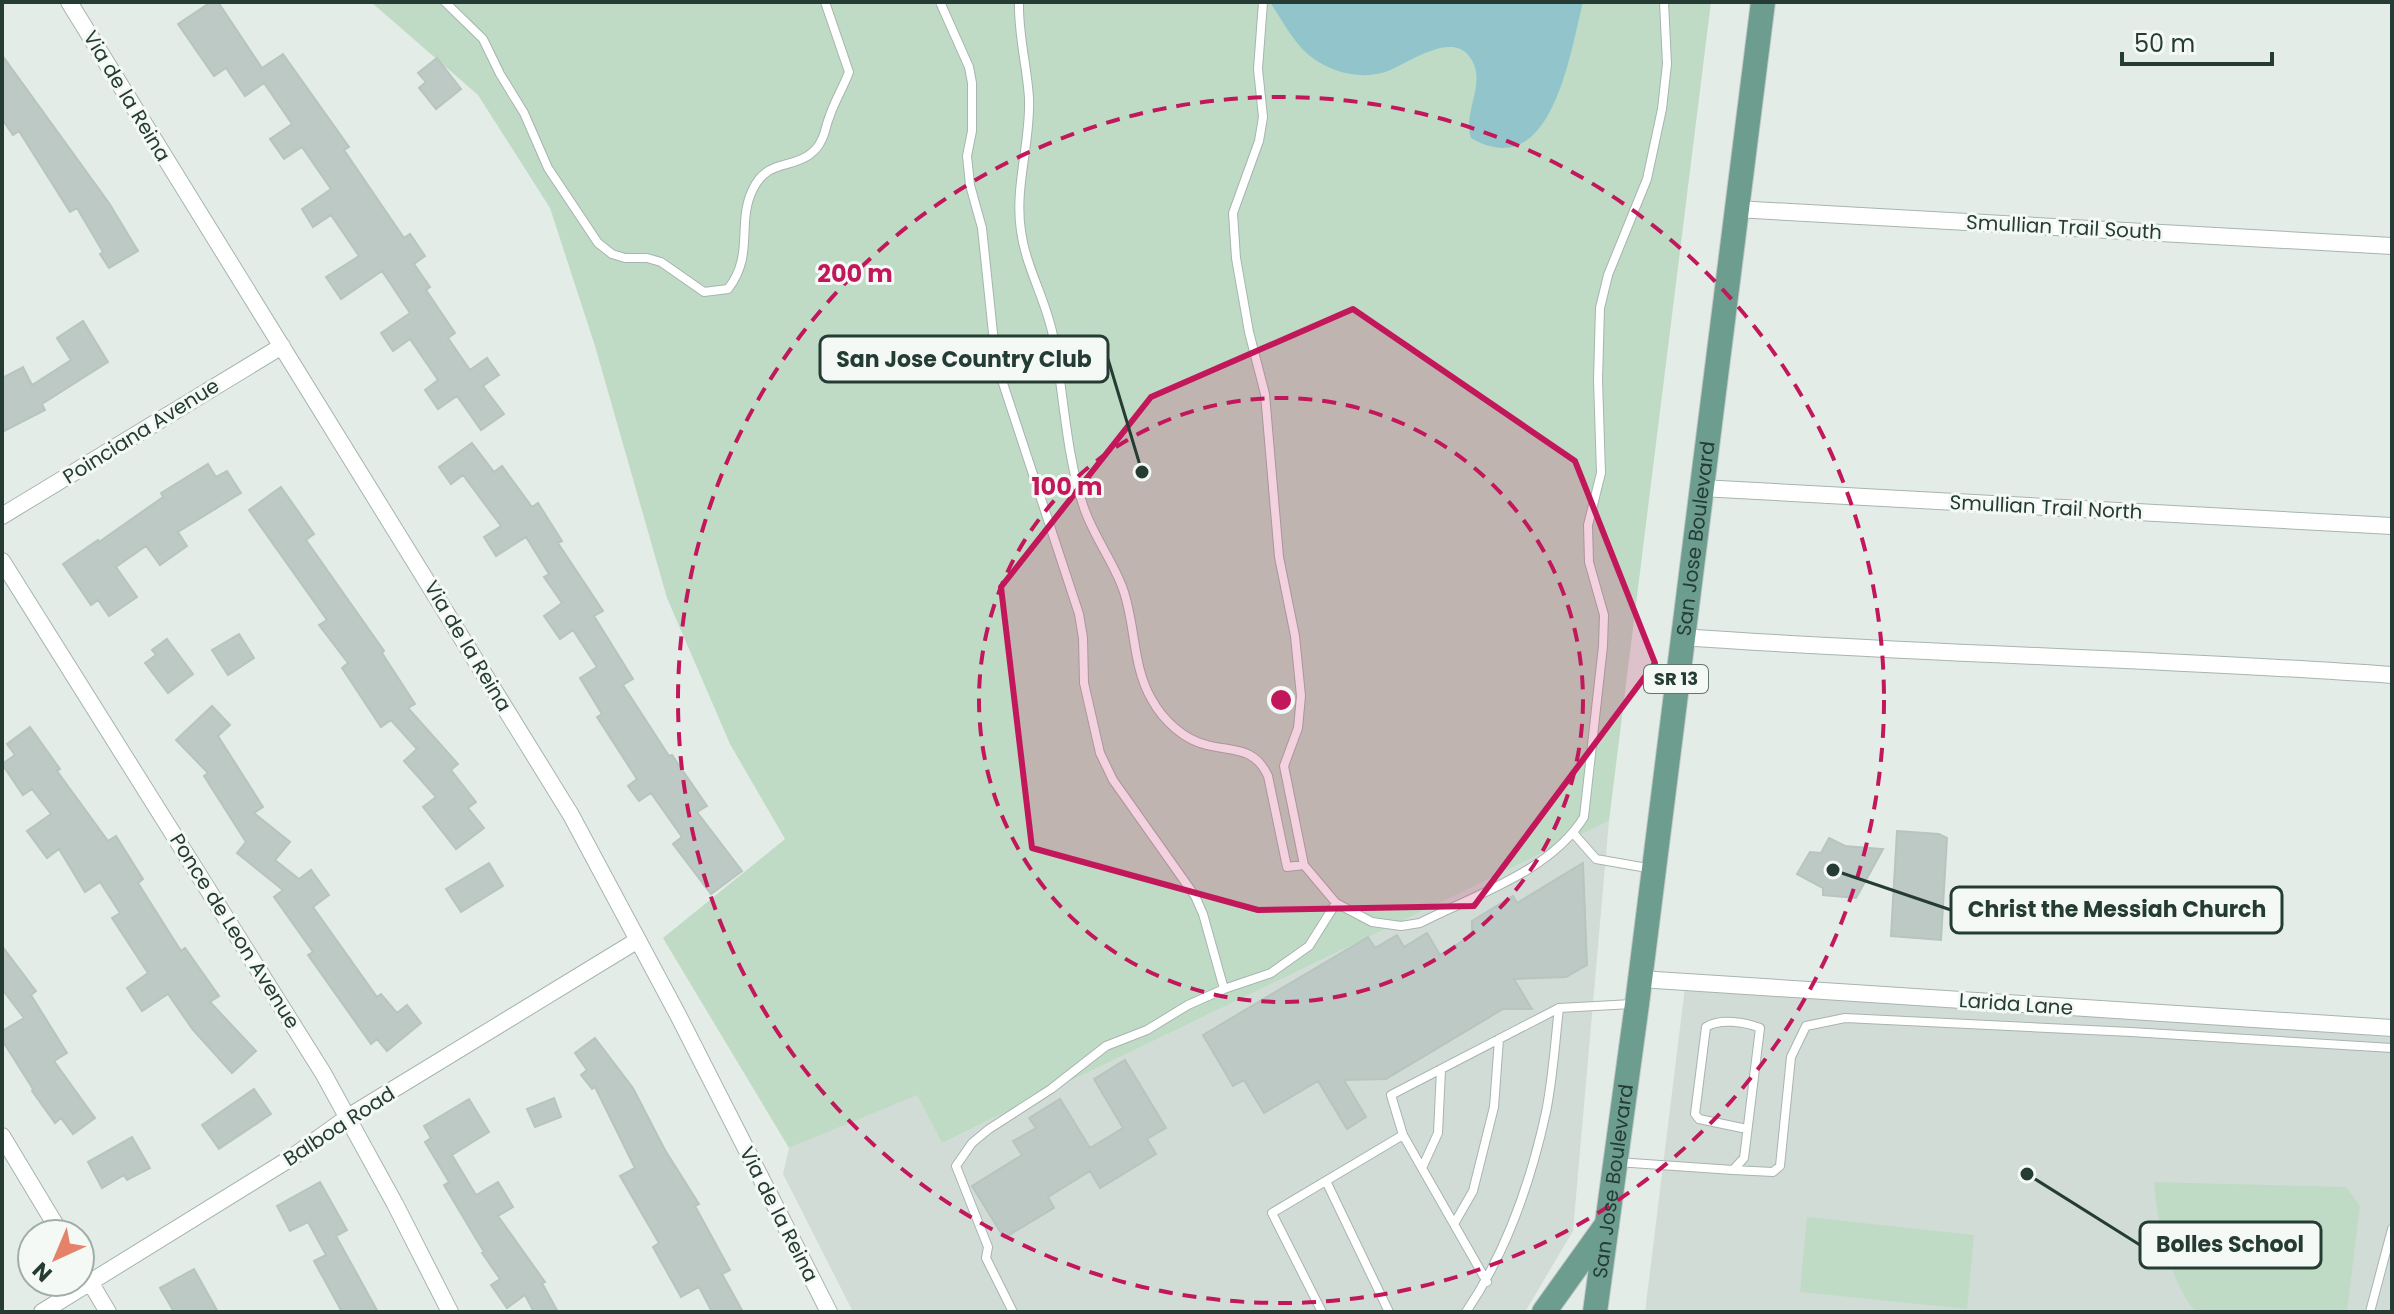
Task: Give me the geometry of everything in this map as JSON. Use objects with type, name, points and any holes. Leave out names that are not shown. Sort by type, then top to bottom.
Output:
[{"type":"main road","name":"San Jose Boulevard","points":[[1595,1312],[1637,1004],[1763,2]]},
{"type":"main road","points":[[1544,1312],[1608,1222]]},
{"type":"street","name":"Via de la Reina","points":[[69,2],[571,815],[678,1015],[829,1312]]},
{"type":"street","name":"Smullian Trail South","points":[[1736,209],[2392,246]]},
{"type":"street","name":"Poinciana Avenue","points":[[2,516],[282,346]]},
{"type":"street","name":"Smullian Trail North","points":[[1701,488],[2392,526]]},
{"type":"street","name":"Ponce de Leon Avenue","points":[[2,561],[167,821],[348,1117],[450,1312]]},
{"type":"street","points":[[1681,637],[1850,649],[2288,667],[2392,675]]},
{"type":"street","name":"Balboa Road","points":[[96,1278],[291,1158],[348,1117],[638,940]]},
{"type":"street","name":"Larida Lane","points":[[1640,979],[2392,1028]]},
{"type":"street","points":[[2,1136],[51,1218]]},
{"type":"street","points":[[96,1292],[108,1312]]},
{"type":"street","name":"Balboa Road","points":[[42,1312],[64,1298]]},
{"type":"lane","points":[[445,2],[483,39],[524,113],[548,168],[598,243],[612,254],[625,258],[647,258],[661,262],[704,292],[728,289],[738,277],[744,261],[748,204],[763,174],[778,165],[807,156],[821,142],[849,72],[825,2]]},
{"type":"lane","points":[[940,2],[969,67],[972,83],[972,131],[967,156],[970,185],[982,228],[996,362],[1007,404],[1026,446],[1040,502],[1079,614],[1084,683],[1100,753],[1113,780],[1195,896],[1224,989]]},
{"type":"lane","points":[[1019,2],[1018,22],[1029,99],[1020,230],[1054,338],[1083,506],[1123,588],[1134,651],[1152,700],[1167,721],[1185,736],[1205,745],[1252,755],[1262,765],[1268,776],[1287,867],[1304,865]]},
{"type":"lane","points":[[1263,2],[1258,69],[1263,117],[1259,141],[1233,213],[1236,258],[1249,332],[1265,394],[1279,557],[1295,636],[1301,696],[1298,728],[1284,766],[1304,865],[1336,903],[1372,922],[1401,926],[1420,923],[1541,863],[1574,834],[1584,817],[1604,615],[1589,562],[1588,525],[1601,473],[1598,380],[1600,308],[1608,275],[1647,179],[1662,109],[1667,64],[1664,2]]},
{"type":"lane","points":[[1262,765],[1284,766]]},
{"type":"lane","points":[[1277,821],[1295,818]]},
{"type":"lane","points":[[1574,834],[1596,859],[1653,869]]},
{"type":"lane","points":[[1013,1312],[986,1258],[988,1247],[956,1166],[972,1143],[1051,1089],[1106,1046],[1147,1030],[1188,1005],[1224,989],[1271,973],[1309,946],[1336,903]]},
{"type":"lane","points":[[1487,1282],[1403,1135],[1391,1095],[1559,1008],[1637,1004]]},
{"type":"lane","points":[[1466,1312],[1487,1282],[1524,1193],[1546,1110],[1559,1008]]},
{"type":"lane","points":[[1616,1162],[1773,1172],[1780,1166],[1791,1057],[1806,1026],[1845,1018],[2392,1048]]},
{"type":"lane","points":[[1733,1170],[1744,1158],[1760,1028],[1750,1024],[1714,1022],[1706,1027],[1695,1114],[1699,1119],[1747,1129]]},
{"type":"lane","points":[[1454,1224],[1473,1191],[1484,1149],[1494,1107],[1499,1039]]},
{"type":"lane","points":[[1422,1168],[1438,1133],[1441,1069]]},
{"type":"lane","points":[[1322,1312],[1272,1213],[1403,1135]]},
{"type":"lane","points":[[1326,1181],[1389,1312]]},
{"type":"lane","points":[[2370,1312],[2392,1229]]},
{"type":"highlighted area","points":[[1353,309],[1575,461],[1655,663],[1474,906],[1258,910],[1032,848],[1001,587],[1151,397]]},
{"type":"shaded area","points":[[1609,821],[1573,1231],[1525,1312],[853,1312],[783,1174],[789,1148],[917,1094],[942,1143]]},
{"type":"shaded area","points":[[1685,987],[2392,1037],[2392,1312],[1645,1312]]},
{"type":"green space","points":[[371,2],[1711,2],[1609,821],[942,1143],[917,1095],[789,1148],[663,938],[785,839],[730,744],[667,598],[595,346],[550,208],[478,95]]},
{"type":"green space","points":[[2154,1182],[2346,1187],[2360,1206],[2347,1312],[2196,1312],[2178,1285],[2172,1268],[2161,1232]]},
{"type":"green space","points":[[1807,1217],[1974,1235],[1967,1309],[1800,1292]]},
{"type":"water","points":[[1270,2],[1583,2],[1563,80],[1552,107],[1539,129],[1521,144],[1499,148],[1471,138],[1469,128],[1476,76],[1469,56],[1461,49],[1440,48],[1385,72],[1365,75],[1346,73],[1310,56]]},
{"type":"building","points":[[211,2],[218,2],[262,68],[283,54],[349,147],[344,150],[404,238],[410,234],[425,256],[414,264],[430,287],[426,290],[455,333],[448,338],[470,370],[487,358],[499,375],[483,386],[504,414],[481,430],[457,396],[438,409],[425,390],[438,380],[410,339],[393,351],[381,333],[410,313],[382,271],[341,299],[326,277],[359,256],[331,215],[313,227],[302,209],[331,189],[302,147],[284,159],[270,139],[292,124],[264,83],[245,96],[226,68],[214,76],[178,24]]},
{"type":"building","points":[[2,55],[109,203],[138,251],[109,268],[77,208],[70,212],[19,131],[13,135],[2,119]]},
{"type":"building","points":[[437,58],[461,89],[436,109],[419,88],[426,82],[418,73]]},
{"type":"building","points":[[83,321],[108,362],[42,404],[45,410],[2,432],[2,378],[23,367],[32,385],[71,360],[57,338]]},
{"type":"building","points":[[472,443],[494,472],[502,466],[532,507],[538,503],[562,541],[558,543],[603,611],[594,616],[633,679],[623,685],[669,756],[672,755],[707,806],[697,812],[742,871],[711,894],[673,844],[682,837],[651,793],[639,801],[628,786],[637,779],[597,717],[602,714],[580,678],[597,667],[573,630],[560,639],[544,616],[562,603],[544,577],[549,574],[526,537],[496,556],[484,537],[501,526],[463,475],[451,484],[439,467]]},
{"type":"building","points":[[208,464],[216,477],[227,471],[241,493],[178,532],[187,546],[160,565],[146,546],[116,567],[137,597],[109,616],[98,600],[91,605],[63,564],[163,497],[161,493]]},
{"type":"building","points":[[281,487],[314,534],[306,540],[384,651],[382,653],[415,704],[408,708],[458,764],[451,770],[476,802],[468,808],[484,828],[456,849],[423,807],[436,797],[404,761],[417,749],[391,720],[381,727],[342,668],[348,663],[319,625],[327,620],[249,510]]},
{"type":"building","points":[[239,634],[254,658],[228,675],[212,650]]},
{"type":"building","points":[[167,639],[193,674],[168,693],[145,663],[156,655],[152,650]]},
{"type":"building","points":[[212,706],[230,725],[218,736],[263,807],[254,813],[290,842],[275,860],[299,879],[311,870],[329,895],[313,907],[377,997],[381,994],[397,1013],[407,1005],[421,1023],[387,1051],[377,1039],[371,1044],[308,955],[313,952],[274,897],[283,890],[237,853],[246,842],[204,776],[208,773],[176,740]]},
{"type":"building","points":[[30,727],[60,769],[57,771],[108,841],[116,836],[143,879],[138,883],[181,951],[185,948],[219,996],[210,1002],[256,1051],[232,1073],[193,1030],[168,994],[142,1011],[127,988],[148,973],[112,918],[120,913],[100,882],[85,892],[59,849],[47,858],[27,831],[51,814],[32,789],[23,795],[2,764],[15,755],[7,744]]},
{"type":"building","points":[[1897,831],[1939,834],[1947,838],[1941,940],[1891,936]]},
{"type":"building","points":[[1829,838],[1845,846],[1883,849],[1856,898],[1823,895],[1823,888],[1797,874],[1810,852],[1821,853]]},
{"type":"building","points":[[489,863],[503,886],[461,912],[446,889]]},
{"type":"building","points":[[1583,863],[1587,965],[1566,977],[1514,979],[1532,1009],[1503,1009],[1386,1079],[1344,1080],[1366,1117],[1347,1129],[1318,1081],[1264,1113],[1244,1080],[1233,1086],[1203,1035],[1368,937],[1375,948],[1397,935],[1404,947],[1427,933],[1440,955],[1472,935],[1472,921],[1513,896],[1517,903]]},
{"type":"building","points":[[2,946],[36,991],[31,995],[67,1053],[54,1061],[95,1118],[73,1134],[61,1118],[55,1123],[2,1040],[2,1031],[24,1018],[2,989]]},
{"type":"building","points":[[595,1038],[633,1088],[665,1150],[699,1204],[695,1206],[730,1270],[722,1274],[743,1312],[712,1312],[699,1287],[681,1297],[653,1247],[659,1243],[620,1176],[635,1168],[595,1087],[592,1089],[581,1075],[587,1070],[575,1053]]},
{"type":"building","points":[[1125,1060],[1166,1128],[1147,1139],[1156,1154],[1100,1188],[1090,1171],[1048,1197],[1054,1208],[1004,1238],[972,1186],[1022,1155],[1013,1141],[1036,1128],[1029,1118],[1060,1099],[1090,1148],[1123,1128],[1094,1079]]},
{"type":"building","points":[[254,1089],[271,1114],[219,1149],[202,1125]]},
{"type":"building","points":[[554,1098],[561,1117],[535,1127],[527,1109]]},
{"type":"building","points":[[469,1099],[489,1132],[452,1155],[476,1195],[498,1182],[513,1207],[498,1216],[545,1282],[542,1283],[558,1312],[534,1312],[525,1295],[507,1308],[491,1285],[500,1279],[444,1185],[449,1182],[425,1142],[431,1138],[424,1126]]},
{"type":"building","points":[[132,1137],[150,1168],[127,1180],[124,1175],[102,1188],[88,1162]]},
{"type":"building","points":[[320,1182],[347,1230],[336,1236],[378,1312],[342,1312],[314,1261],[326,1255],[308,1222],[290,1231],[277,1206]]},
{"type":"building","points":[[194,1269],[218,1312],[174,1312],[160,1288]]},
{"type":"place","name":"San Jose Country Club","points":[[1142,472]]},
{"type":"place","name":"Christ the Messiah Church","points":[[1833,870]]},
{"type":"place","name":"Bolles School","points":[[2027,1174]]}]
